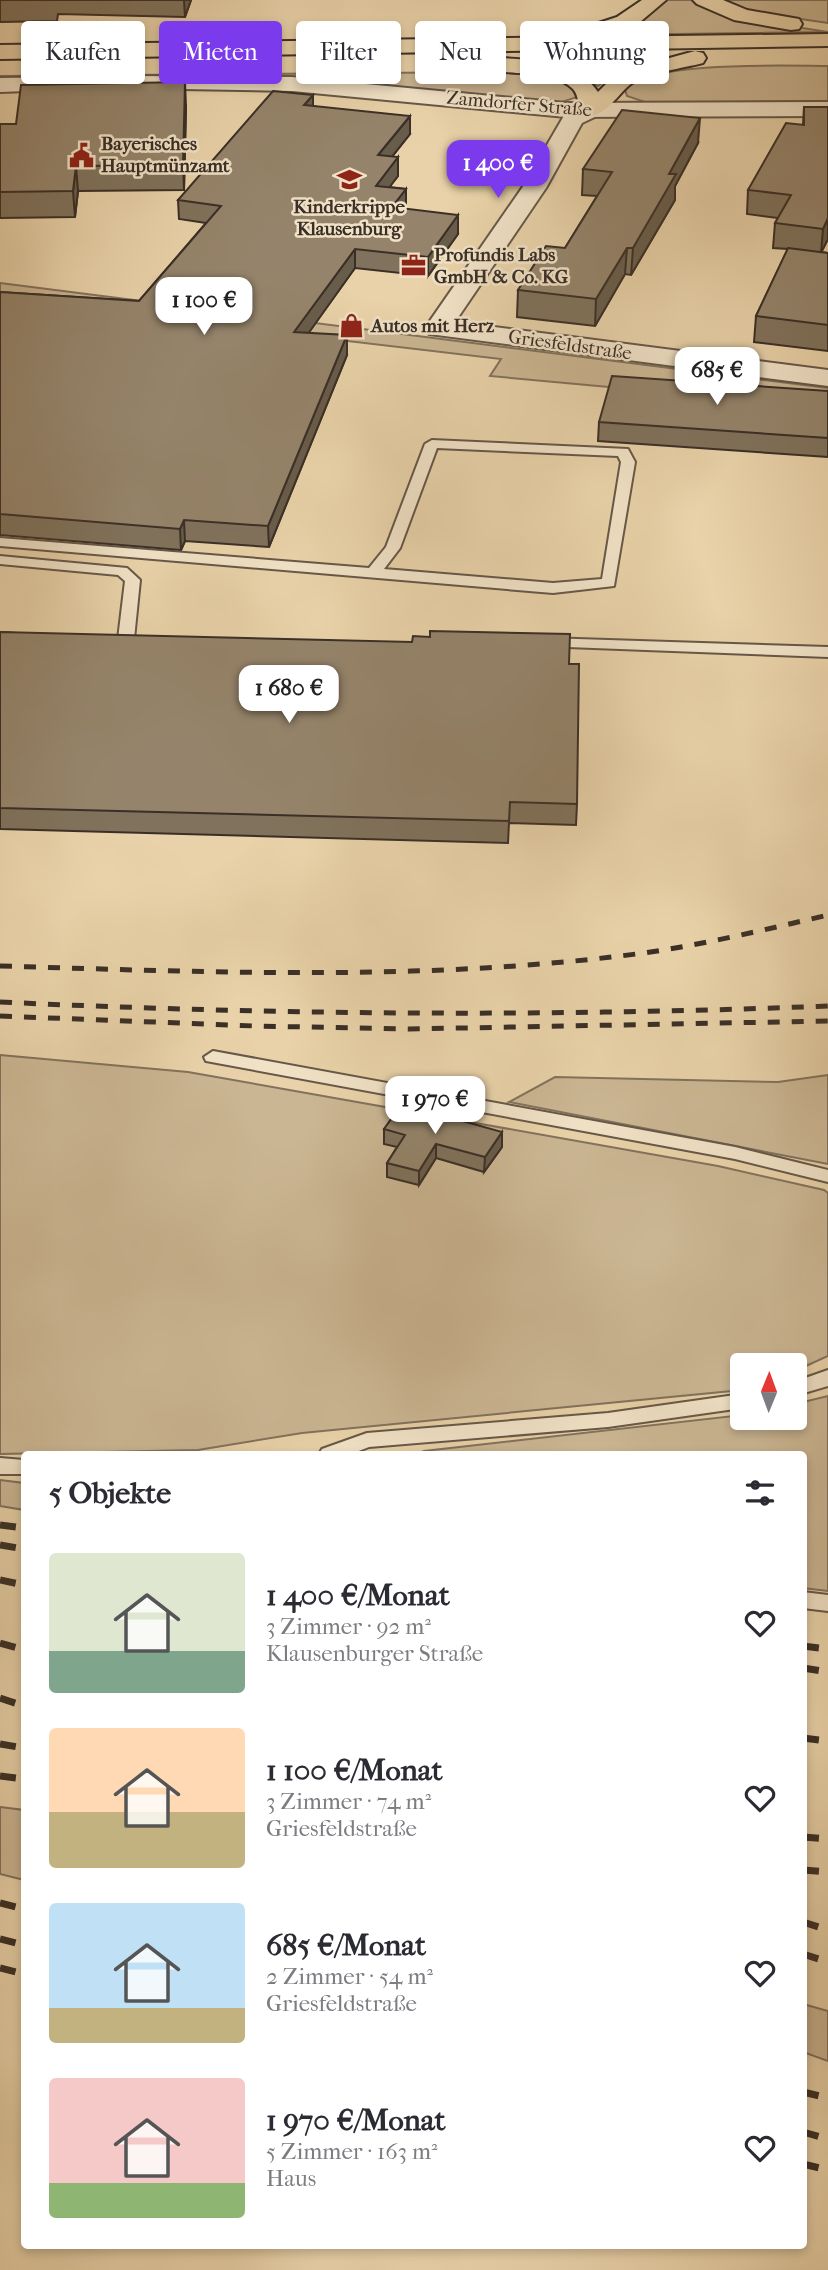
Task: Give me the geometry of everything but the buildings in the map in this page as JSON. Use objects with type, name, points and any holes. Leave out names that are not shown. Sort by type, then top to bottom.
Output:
[{"type":"highway","points":[[514,45],[614,27],[639,15],[654,0]]},
{"type":"highway","points":[[704,0],[742,15],[828,27]]},
{"type":"highway","points":[[0,52],[828,40]]},
{"type":"highway","points":[[506,59],[828,55]]},
{"type":"highway","points":[[591,110],[626,76],[701,56]]},
{"type":"highway","points":[[0,66],[415,60]]},
{"type":"highway","points":[[506,67],[554,71],[579,81],[588,90],[591,110]]},
{"type":"street","name":"Zamdorfer Straße","points":[[0,85],[292,84],[591,110],[828,108]]},
{"type":"street","name":"Griesfeldstraße","points":[[591,110],[573,119],[534,188],[438,328],[828,378]]},
{"type":"lane","points":[[0,542],[373,573],[554,588],[609,583],[628,463],[622,452],[432,444],[393,548],[373,573]]},
{"type":"lane","points":[[0,560],[122,571],[133,580],[126,639]]},
{"type":"lane","points":[[529,642],[828,652]]},
{"type":"lane","points":[[213,1056],[736,1153],[828,1176]]},
{"type":"lane","points":[[807,1386],[828,1377]]},
{"type":"lane","points":[[338,1451],[367,1440],[608,1420],[730,1403]]},
{"type":"lane","points":[[0,1466],[21,1467]]},
{"type":"lane","points":[[807,1600],[828,1603]]},
{"type":"shaded area","points":[[665,0],[692,0],[706,8],[737,18],[828,32],[669,34],[669,21],[640,21]]},
{"type":"shaded area","points":[[717,0],[828,0],[828,23],[741,10]]},
{"type":"shaded area","points":[[752,66],[828,66],[828,101],[648,103],[627,96],[625,90],[633,84],[669,84],[669,73]]},
{"type":"shaded area","points":[[401,73],[415,73],[415,84],[506,84],[506,73],[520,74],[520,84],[564,84],[577,97],[559,103],[231,84],[282,84],[282,74],[296,74],[296,84],[401,84]]},
{"type":"shaded area","points":[[145,75],[159,75],[159,80],[145,79]]},
{"type":"shaded area","points":[[0,76],[21,76],[21,80],[0,80]]},
{"type":"shaded area","points":[[0,283],[828,388],[828,407],[490,376],[501,359],[0,300]]},
{"type":"shaded area","points":[[0,1055],[188,1072],[718,1166],[828,1193],[828,1356],[807,1366],[807,1353],[730,1353],[730,1391],[302,1433],[198,1450],[21,1451],[21,1454],[0,1454]]},
{"type":"shaded area","points":[[828,1075],[828,1164],[509,1102],[555,1077],[778,1082]]},
{"type":"shaded area","points":[[828,1396],[828,1591],[807,1588],[807,1451],[424,1451],[730,1416],[730,1430],[807,1430],[807,1401]]},
{"type":"shaded area","points":[[0,1480],[21,1483],[21,1510],[0,1506]]},
{"type":"shaded area","points":[[0,1807],[21,1810],[21,1879],[0,1874]]},
{"type":"shaded area","points":[[807,2005],[828,2011],[828,2061],[807,2053]]},
{"type":"railway","points":[[0,966],[310,973],[465,969],[646,953],[828,915]]},
{"type":"railway","points":[[0,1002],[207,1010],[414,1013],[621,1012],[828,1006]]},
{"type":"railway","points":[[0,1016],[409,1029],[828,1021]]},
{"type":"railway","points":[[0,1525],[21,1528]]},
{"type":"railway","points":[[0,1545],[21,1548]]},
{"type":"railway","points":[[0,1580],[21,1584]]},
{"type":"railway","points":[[0,1643],[21,1649]]},
{"type":"railway","points":[[807,1646],[828,1649]]},
{"type":"railway","points":[[807,1669],[828,1672]]},
{"type":"railway","points":[[0,1698],[21,1705]]},
{"type":"railway","points":[[807,1738],[828,1741]]},
{"type":"railway","points":[[0,1744],[21,1748]]},
{"type":"railway","points":[[0,1776],[21,1779]]},
{"type":"railway","points":[[807,1837],[828,1839]]},
{"type":"railway","points":[[807,1870],[828,1872]]},
{"type":"railway","points":[[0,1903],[21,1908]]},
{"type":"railway","points":[[807,1923],[828,1930]]},
{"type":"railway","points":[[0,1939],[21,1944]]},
{"type":"railway","points":[[807,1955],[828,1962]]},
{"type":"railway","points":[[0,1968],[21,1973]]},
{"type":"railway","points":[[807,2093],[828,2098]]},
{"type":"railway","points":[[807,2133],[828,2139]]},
{"type":"railway","points":[[807,2165],[828,2170]]},
{"type":"place","name":"Bayerisches Hauptmünzamt","points":[[81,155]]},
{"type":"place","name":"Kinderkrippe Klausenburg","points":[[349,179]]},
{"type":"place","name":"Profundis Labs GmbH & Co. KG","points":[[414,266]]},
{"type":"place","name":"Autos mit Herz","points":[[351,326]]}]
